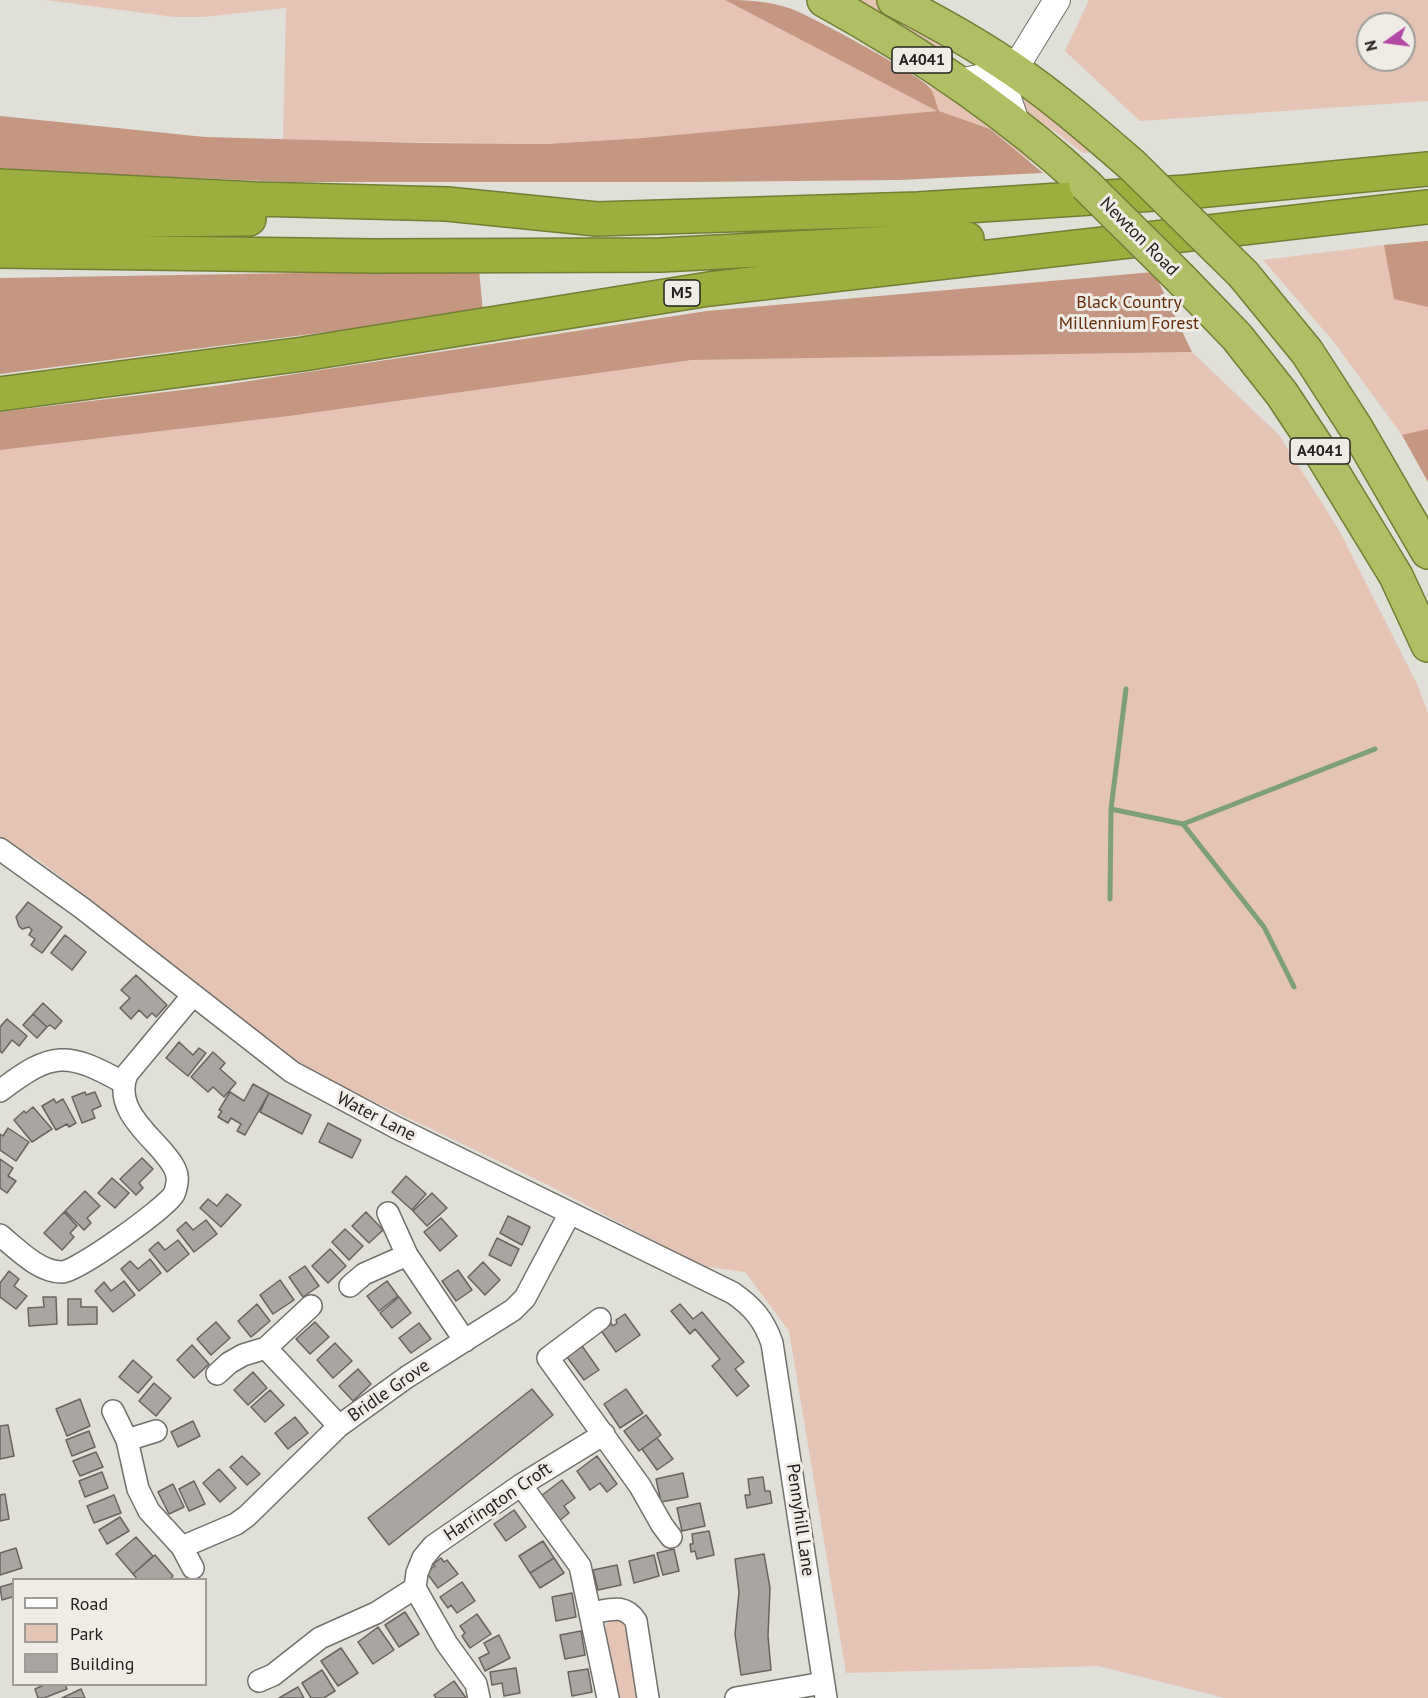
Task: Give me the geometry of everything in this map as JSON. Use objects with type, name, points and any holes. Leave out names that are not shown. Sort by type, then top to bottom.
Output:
[{"type":"highway","name":"Newton Road","points":[[824,0],[859,19],[1017,125],[1120,217],[1236,337],[1282,394],[1321,453],[1396,576],[1428,645]]},
{"type":"highway","name":"A4041","points":[[894,0],[947,28],[1014,70],[1094,132],[1132,165],[1243,274],[1306,352],[1356,428],[1428,552]]},
{"type":"highway","points":[[0,186],[255,199],[447,204],[597,219],[918,209],[1186,192],[1428,169]]},
{"type":"highway","name":"M5","points":[[0,394],[303,354],[709,288],[1428,207]]},
{"type":"highway","name":"M5","points":[[0,251],[375,256],[661,255],[1367,214]]},
{"type":"highway","points":[[0,218],[125,220],[572,217]]},
{"type":"street","points":[[1017,125],[1006,92],[1014,70],[1057,0]]},
{"type":"street","points":[[956,83],[1014,70]]},
{"type":"street","name":"Water Lane","points":[[0,849],[82,908],[292,1072],[395,1127],[733,1293],[760,1316],[772,1343]]},
{"type":"street","points":[[0,1235],[45,1268],[64,1272],[82,1265],[162,1207],[175,1193],[177,1175],[170,1160],[135,1121],[126,1105],[123,1094],[124,1083],[127,1074],[193,995]]},
{"type":"street","points":[[0,1092],[37,1065],[54,1059],[91,1065],[124,1083]]},
{"type":"street","points":[[388,1213],[407,1255],[465,1341]]},
{"type":"street","name":"Bridle Grove","points":[[182,1547],[236,1524],[339,1426],[407,1377],[513,1310],[525,1298],[570,1213]]},
{"type":"street","points":[[350,1286],[364,1274],[407,1255]]},
{"type":"street","points":[[217,1374],[229,1363],[243,1355],[267,1348],[311,1306]]},
{"type":"street","points":[[600,1319],[548,1358],[640,1486],[671,1537]]},
{"type":"street","name":"Pennyhill Lane","points":[[772,1343],[824,1691]]},
{"type":"street","points":[[267,1348],[339,1426]]},
{"type":"street","points":[[113,1411],[127,1440],[138,1489],[149,1511],[182,1547],[193,1568]]},
{"type":"street","points":[[127,1440],[156,1431]]},
{"type":"street","name":"Harrington Croft","points":[[415,1588],[417,1573],[423,1558],[433,1546],[521,1485],[604,1434]]},
{"type":"street","points":[[521,1485],[580,1566],[608,1698]]},
{"type":"street","points":[[259,1681],[273,1675],[320,1638],[376,1613],[415,1588],[447,1644],[476,1684],[479,1698]]},
{"type":"street","points":[[591,1613],[618,1609],[630,1613],[636,1622],[648,1698]]},
{"type":"street","points":[[736,1698],[824,1691]]},
{"type":"green space","points":[[46,0],[725,0],[938,111],[643,138],[546,144],[283,140],[286,8],[203,17],[174,17]]},
{"type":"green space","points":[[725,0],[757,1],[789,8],[840,33],[924,82],[934,94],[939,111],[990,129],[1043,173],[899,180],[287,182],[0,168],[0,116],[205,137],[546,144],[643,138],[937,111]]},
{"type":"green space","points":[[839,0],[883,0],[941,37],[941,60]]},
{"type":"green space","points":[[1089,0],[1428,0],[1428,101],[1140,121],[1065,51]]},
{"type":"green space","points":[[1011,81],[1099,152],[1083,153],[1020,109]]},
{"type":"green space","points":[[940,84],[1035,155],[1029,161],[990,129],[938,111],[931,87],[937,89]]},
{"type":"green space","points":[[1428,241],[1428,482],[1402,435],[1333,341],[1263,260]]},
{"type":"green space","points":[[1428,241],[1428,307],[1394,299],[1384,245]]},
{"type":"green space","points":[[479,270],[483,312],[0,374],[0,278]]},
{"type":"green space","name":"Black Country Millennium Forest","points":[[1154,272],[1192,352],[692,360],[289,416],[0,450],[0,412],[223,385],[707,311]]},
{"type":"green space","points":[[1192,352],[1279,435],[1339,530],[1418,686],[1428,713],[1428,1698],[1225,1698],[1098,1666],[846,1673],[789,1331],[745,1272],[702,1266],[548,1185],[304,1068],[201,991],[87,897],[38,860],[0,837],[0,450],[289,416],[692,360]]},
{"type":"green space","points":[[1428,429],[1428,482],[1402,435]]},
{"type":"green space","points":[[618,1617],[625,1619],[641,1698],[617,1698],[605,1631],[606,1624]]},
{"type":"building","points":[[28,902],[62,927],[42,953],[31,945],[35,939],[29,935],[32,930],[29,927],[22,929],[16,917]]},
{"type":"building","points":[[65,935],[86,952],[72,970],[51,953]]},
{"type":"building","points":[[136,975],[167,1005],[156,1017],[152,1013],[147,1018],[139,1010],[131,1019],[120,1008],[130,998],[121,990]]},
{"type":"building","points":[[43,1003],[62,1021],[55,1029],[50,1025],[47,1027],[33,1014]]},
{"type":"building","points":[[33,1014],[47,1027],[37,1038],[23,1025]]},
{"type":"building","points":[[7,1019],[27,1036],[19,1046],[12,1040],[2,1053],[0,1051],[0,1027]]},
{"type":"building","points":[[179,1042],[193,1055],[199,1048],[206,1053],[188,1076],[166,1058]]},
{"type":"building","points":[[213,1052],[225,1063],[220,1069],[236,1083],[224,1097],[213,1087],[208,1092],[191,1077]]},
{"type":"building","points":[[253,1084],[269,1093],[245,1135],[237,1131],[241,1124],[231,1118],[228,1123],[218,1117],[222,1111],[219,1110],[230,1092],[244,1101]]},
{"type":"building","points":[[85,1092],[86,1095],[95,1092],[101,1106],[92,1110],[95,1118],[82,1123],[72,1097]]},
{"type":"building","points":[[269,1093],[311,1115],[302,1134],[260,1112]]},
{"type":"building","points":[[54,1099],[56,1103],[63,1099],[76,1123],[69,1127],[67,1124],[56,1130],[42,1106]]},
{"type":"building","points":[[33,1107],[52,1129],[32,1142],[14,1120]]},
{"type":"building","points":[[328,1123],[361,1140],[352,1158],[319,1142]]},
{"type":"building","points":[[8,1128],[29,1142],[16,1161],[0,1150],[0,1134],[3,1136]]},
{"type":"building","points":[[142,1158],[153,1169],[139,1183],[143,1188],[136,1195],[120,1179]]},
{"type":"building","points":[[0,1159],[13,1168],[8,1176],[16,1181],[7,1193],[0,1188]]},
{"type":"building","points":[[406,1176],[426,1194],[412,1210],[392,1192]]},
{"type":"building","points":[[112,1178],[129,1193],[115,1208],[98,1193]]},
{"type":"building","points":[[85,1191],[100,1206],[87,1218],[91,1223],[84,1230],[65,1211]]},
{"type":"building","points":[[432,1193],[447,1208],[427,1226],[413,1211]]},
{"type":"building","points":[[227,1194],[241,1205],[221,1227],[200,1208],[208,1199],[217,1206]]},
{"type":"building","points":[[64,1212],[77,1226],[70,1233],[74,1237],[62,1250],[44,1233]]},
{"type":"building","points":[[366,1212],[383,1230],[369,1243],[352,1226]]},
{"type":"building","points":[[508,1216],[530,1227],[522,1245],[500,1233]]},
{"type":"building","points":[[441,1218],[457,1236],[440,1251],[424,1232]]},
{"type":"building","points":[[206,1220],[217,1234],[194,1252],[177,1230],[186,1222],[193,1230]]},
{"type":"building","points":[[345,1229],[363,1246],[349,1260],[332,1242]]},
{"type":"building","points":[[497,1238],[519,1249],[511,1266],[489,1255]]},
{"type":"building","points":[[178,1240],[189,1254],[167,1272],[149,1250],[158,1242],[165,1250]]},
{"type":"building","points":[[330,1249],[346,1266],[328,1283],[312,1266]]},
{"type":"building","points":[[150,1259],[161,1273],[139,1291],[121,1269],[130,1261],[138,1269]]},
{"type":"building","points":[[483,1262],[500,1280],[485,1295],[468,1277]]},
{"type":"building","points":[[305,1266],[319,1286],[303,1297],[289,1277]]},
{"type":"building","points":[[458,1270],[472,1290],[456,1301],[442,1281]]},
{"type":"building","points":[[9,1271],[19,1279],[14,1286],[27,1296],[16,1309],[0,1297],[0,1283]]},
{"type":"building","points":[[280,1280],[294,1300],[273,1314],[260,1295]]},
{"type":"building","points":[[124,1281],[135,1295],[113,1312],[95,1291],[104,1282],[111,1291]]},
{"type":"building","points":[[387,1281],[398,1296],[379,1311],[367,1296]]},
{"type":"building","points":[[43,1297],[56,1297],[57,1324],[29,1326],[28,1308],[44,1307]]},
{"type":"building","points":[[399,1297],[411,1313],[392,1328],[380,1313]]},
{"type":"building","points":[[68,1299],[81,1299],[81,1307],[97,1307],[97,1324],[68,1325]]},
{"type":"building","points":[[257,1304],[270,1321],[251,1337],[238,1321]]},
{"type":"building","points":[[680,1304],[693,1319],[702,1312],[744,1362],[735,1369],[749,1386],[737,1396],[712,1366],[720,1359],[695,1329],[690,1334],[671,1311]]},
{"type":"building","points":[[625,1314],[640,1335],[616,1352],[600,1329],[610,1322],[613,1326],[617,1323],[616,1320]]},
{"type":"building","points":[[216,1322],[230,1338],[211,1355],[197,1339]]},
{"type":"building","points":[[315,1322],[329,1337],[310,1354],[296,1339]]},
{"type":"building","points":[[419,1323],[431,1339],[411,1353],[399,1338]]},
{"type":"building","points":[[335,1343],[352,1361],[333,1378],[317,1360]]},
{"type":"building","points":[[192,1345],[209,1364],[194,1378],[177,1360]]},
{"type":"building","points":[[582,1346],[599,1370],[584,1380],[567,1357]]},
{"type":"building","points":[[133,1360],[152,1377],[138,1393],[119,1377]]},
{"type":"building","points":[[358,1369],[371,1384],[353,1401],[339,1386]]},
{"type":"building","points":[[253,1372],[267,1388],[248,1405],[234,1390]]},
{"type":"building","points":[[154,1383],[171,1398],[156,1416],[139,1401]]},
{"type":"building","points":[[532,1389],[553,1415],[389,1545],[368,1518]]},
{"type":"building","points":[[626,1389],[643,1413],[620,1428],[604,1404]]},
{"type":"building","points":[[270,1390],[284,1405],[265,1422],[251,1407]]},
{"type":"building","points":[[80,1399],[90,1426],[67,1436],[56,1409]]},
{"type":"building","points":[[646,1415],[661,1435],[639,1451],[624,1431]]},
{"type":"building","points":[[295,1417],[308,1433],[288,1449],[275,1433]]},
{"type":"building","points":[[193,1421],[200,1436],[178,1447],[171,1432]]},
{"type":"building","points":[[8,1425],[14,1456],[0,1459],[0,1426]]},
{"type":"building","points":[[89,1431],[95,1447],[72,1456],[66,1440]]},
{"type":"building","points":[[657,1438],[673,1459],[657,1470],[642,1449]]},
{"type":"building","points":[[96,1452],[103,1467],[80,1476],[73,1461]]},
{"type":"building","points":[[242,1456],[260,1474],[247,1485],[230,1467]]},
{"type":"building","points":[[597,1456],[617,1484],[607,1492],[600,1483],[590,1490],[577,1471]]},
{"type":"building","points":[[219,1469],[236,1488],[220,1502],[203,1483]]},
{"type":"building","points":[[102,1472],[108,1488],[85,1497],[79,1481]]},
{"type":"building","points":[[683,1473],[688,1497],[661,1502],[656,1479]]},
{"type":"building","points":[[763,1477],[765,1491],[770,1491],[772,1503],[747,1508],[745,1495],[750,1495],[748,1479]]},
{"type":"building","points":[[562,1480],[575,1498],[564,1506],[569,1513],[559,1521],[541,1496]]},
{"type":"building","points":[[194,1481],[205,1504],[189,1511],[179,1489]]},
{"type":"building","points":[[173,1484],[184,1507],[169,1514],[158,1492]]},
{"type":"building","points":[[5,1494],[9,1519],[0,1521],[0,1495]]},
{"type":"building","points":[[114,1495],[121,1513],[94,1523],[87,1506]]},
{"type":"building","points":[[700,1503],[705,1526],[682,1531],[677,1508]]},
{"type":"building","points":[[514,1510],[526,1527],[506,1541],[494,1524]]},
{"type":"building","points":[[120,1517],[129,1531],[107,1544],[99,1530]]},
{"type":"building","points":[[709,1531],[714,1555],[697,1559],[695,1551],[691,1552],[692,1534]]},
{"type":"building","points":[[136,1537],[153,1556],[133,1574],[116,1554]]},
{"type":"building","points":[[543,1541],[554,1558],[530,1573],[519,1556]]},
{"type":"building","points":[[16,1548],[22,1568],[0,1575],[0,1553]]},
{"type":"building","points":[[674,1549],[679,1571],[663,1575],[657,1553]]},
{"type":"building","points":[[764,1554],[770,1588],[768,1636],[771,1670],[741,1675],[735,1634],[739,1592],[735,1559]]},
{"type":"building","points":[[155,1555],[173,1576],[171,1578],[136,1578],[133,1574]]},
{"type":"building","points":[[654,1555],[659,1576],[634,1583],[629,1561]]},
{"type":"building","points":[[441,1558],[444,1562],[447,1560],[458,1574],[438,1588],[426,1572]]},
{"type":"building","points":[[554,1558],[564,1573],[540,1588],[530,1573]]},
{"type":"building","points":[[617,1565],[621,1585],[598,1590],[593,1570]]},
{"type":"building","points":[[462,1582],[475,1601],[457,1613],[451,1605],[448,1608],[440,1597]]},
{"type":"building","points":[[12,1584],[12,1597],[2,1600],[0,1587]]},
{"type":"building","points":[[572,1593],[576,1617],[556,1621],[552,1597]]},
{"type":"building","points":[[405,1612],[419,1634],[399,1647],[385,1625]]},
{"type":"building","points":[[477,1614],[491,1634],[470,1648],[462,1636],[465,1633],[460,1626]]},
{"type":"building","points":[[378,1627],[394,1650],[373,1664],[358,1642]]},
{"type":"building","points":[[581,1631],[585,1655],[565,1659],[560,1635]]},
{"type":"building","points":[[499,1635],[510,1658],[485,1671],[479,1658],[489,1653],[484,1643]]},
{"type":"building","points":[[341,1648],[358,1673],[338,1686],[321,1661]]},
{"type":"building","points":[[516,1668],[520,1693],[504,1696],[502,1683],[492,1685],[490,1672]]},
{"type":"building","points":[[588,1669],[592,1692],[572,1696],[568,1672]]},
{"type":"building","points":[[322,1670],[335,1691],[324,1698],[311,1698],[302,1683]]},
{"type":"building","points":[[454,1681],[466,1698],[436,1698],[434,1695]]},
{"type":"building","points":[[42,1686],[66,1686],[67,1689],[38,1698],[35,1689]]},
{"type":"building","points":[[298,1687],[304,1698],[279,1698]]},
{"type":"building","points":[[81,1689],[85,1698],[62,1698]]},
{"type":"waterway","points":[[1110,899],[1111,809],[1126,689]]},
{"type":"waterway","points":[[1111,809],[1183,824],[1375,749]]},
{"type":"waterway","points":[[1183,824],[1264,927],[1294,987]]}]
